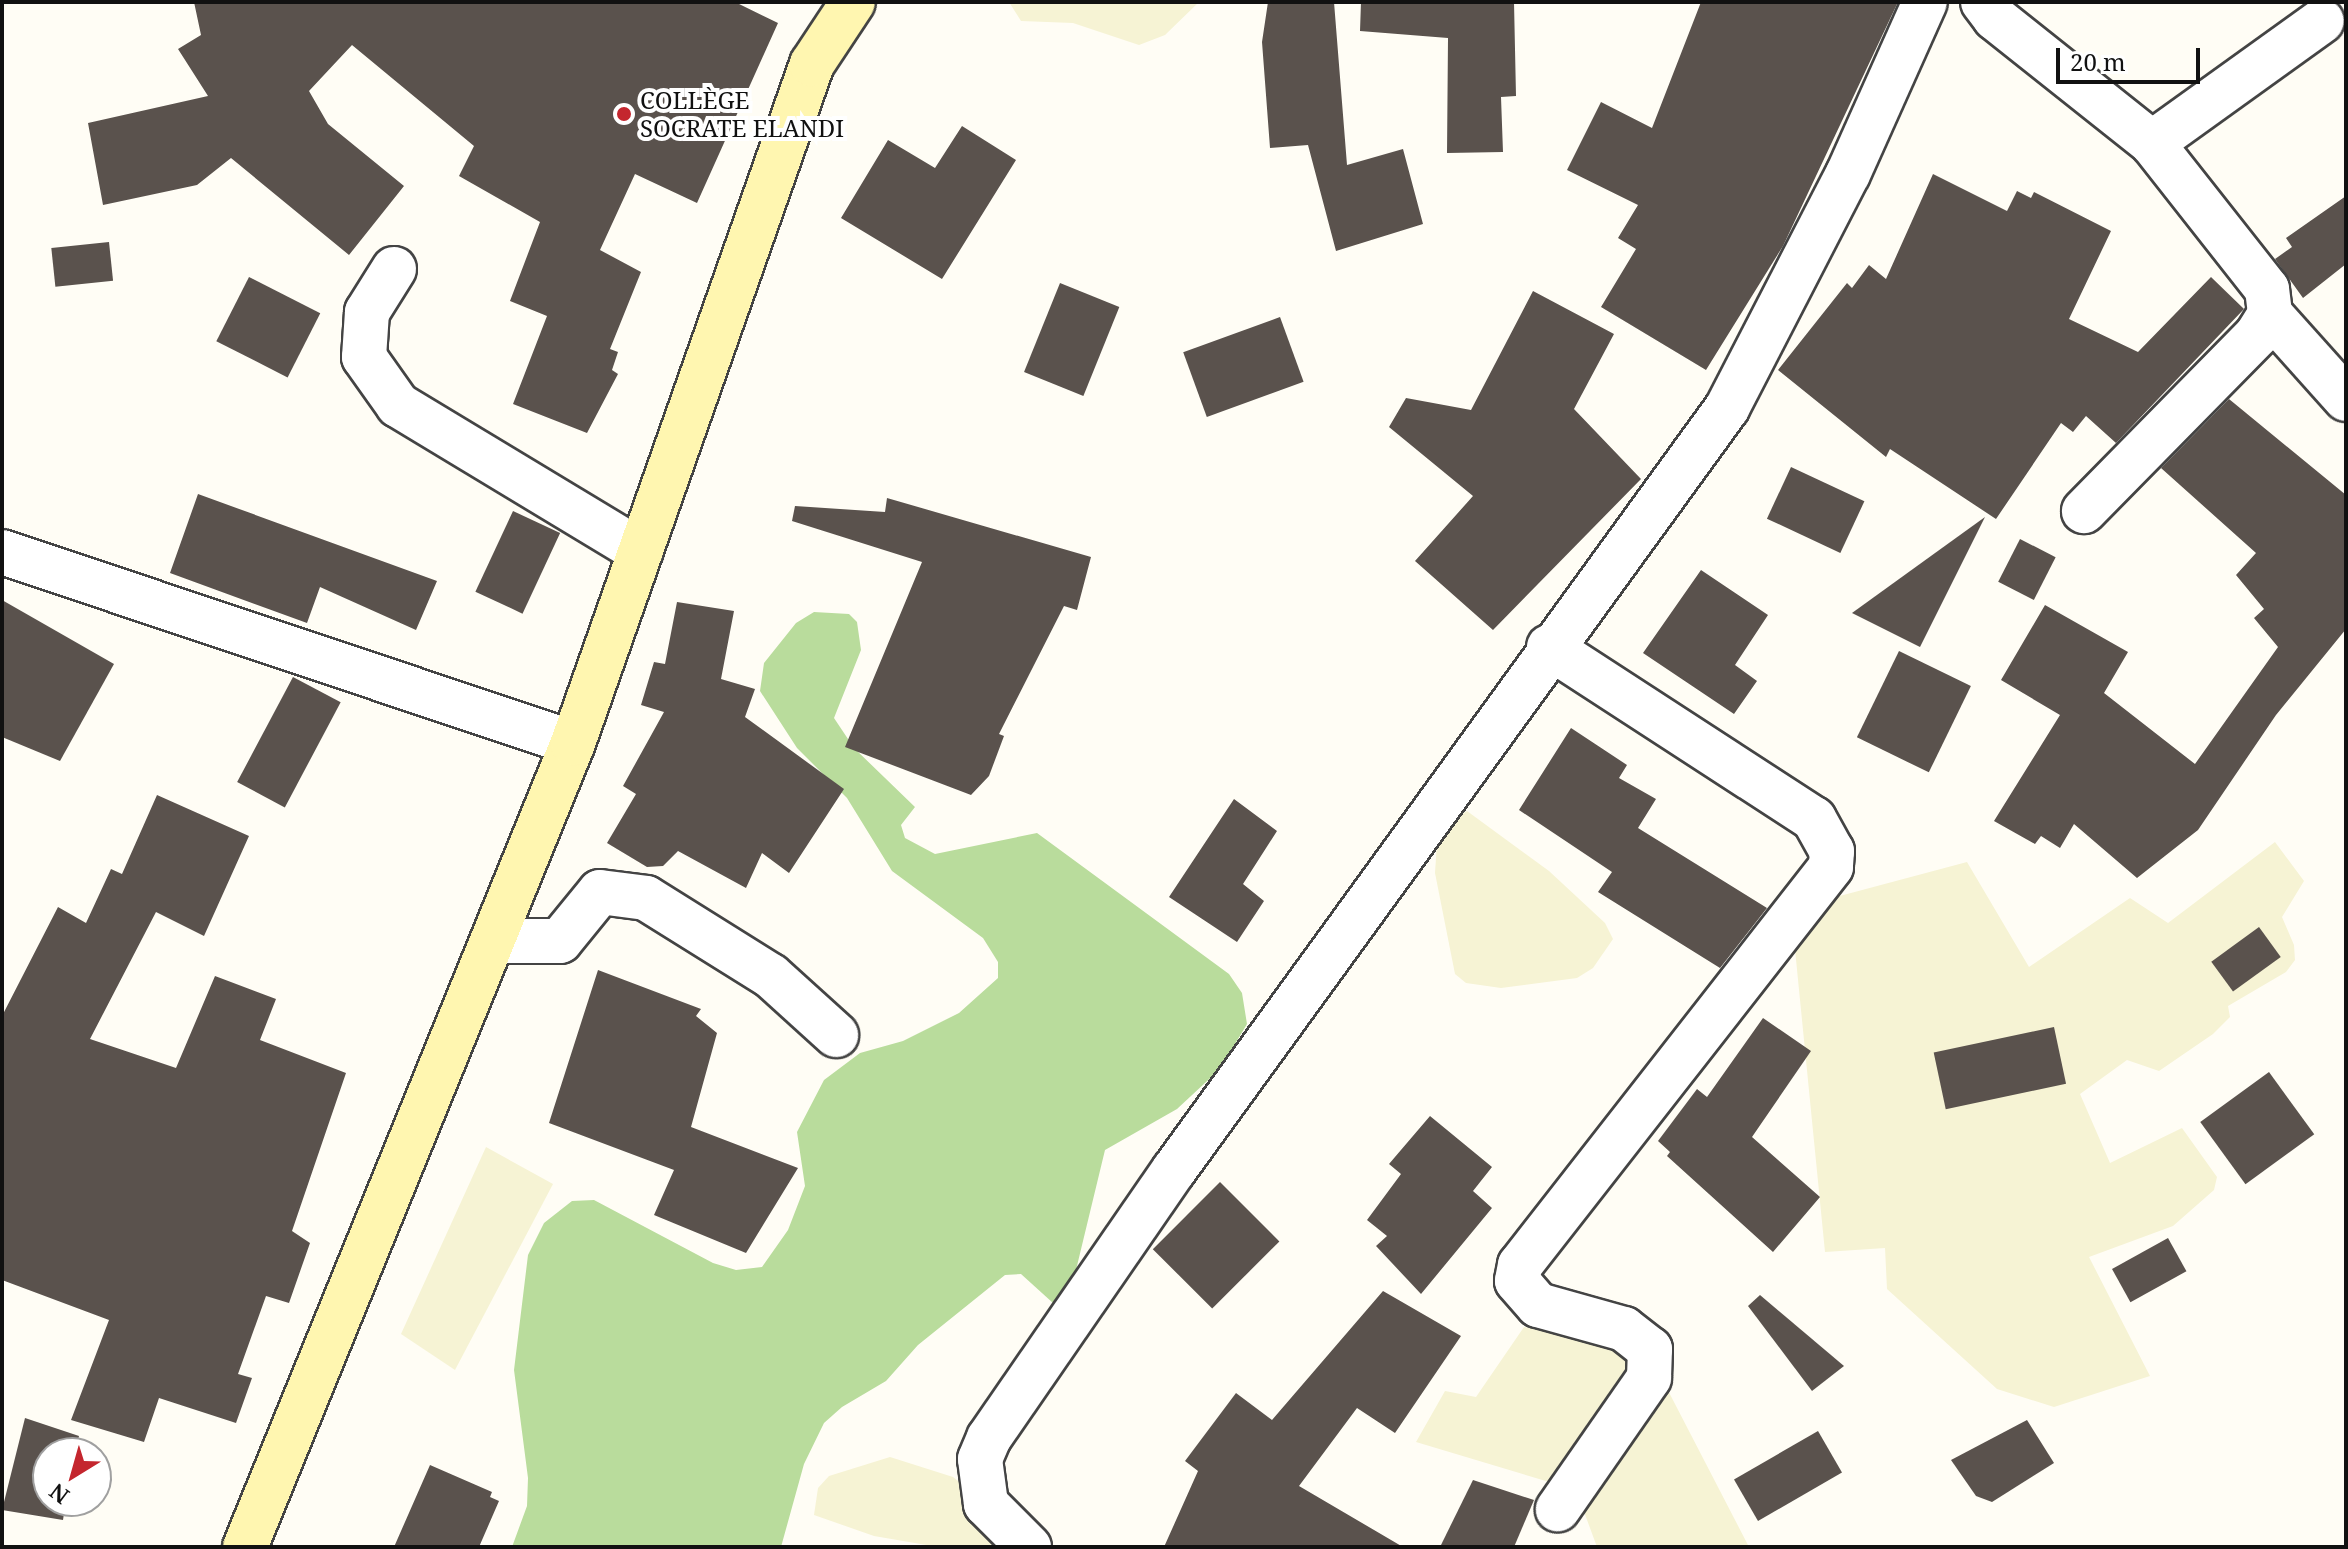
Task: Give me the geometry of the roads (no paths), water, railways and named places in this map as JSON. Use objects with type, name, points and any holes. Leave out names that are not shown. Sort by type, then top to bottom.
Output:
[{"type":"main road","points":[[245,1547],[495,941],[573,743],[812,64],[853,2]]},
{"type":"street","points":[[1029,1547],[986,1504],[980,1459],[989,1438],[1549,647],[1727,408],[1848,174],[1925,2]]},
{"type":"street","points":[[1983,2],[1995,18],[2152,143],[2246,257],[2267,289],[2270,314],[2346,399]]},
{"type":"street","points":[[2152,143],[2322,21]]},
{"type":"street","points":[[394,269],[367,312],[364,357],[398,405],[640,551]]},
{"type":"street","points":[[2084,511],[2257,335],[2270,314]]},
{"type":"street","points":[[2,552],[573,743]]},
{"type":"street","points":[[1549,647],[1814,819],[1832,851],[1831,867],[1520,1265],[1517,1281],[1538,1305],[1624,1329],[1650,1349],[1649,1378],[1558,1509]]},
{"type":"street","points":[[495,941],[560,941],[600,892],[646,898],[771,976],[836,1035]]},
{"type":"place","name":"COLLÈGE SOCRATE ELANDI","points":[[624,114]]}]
